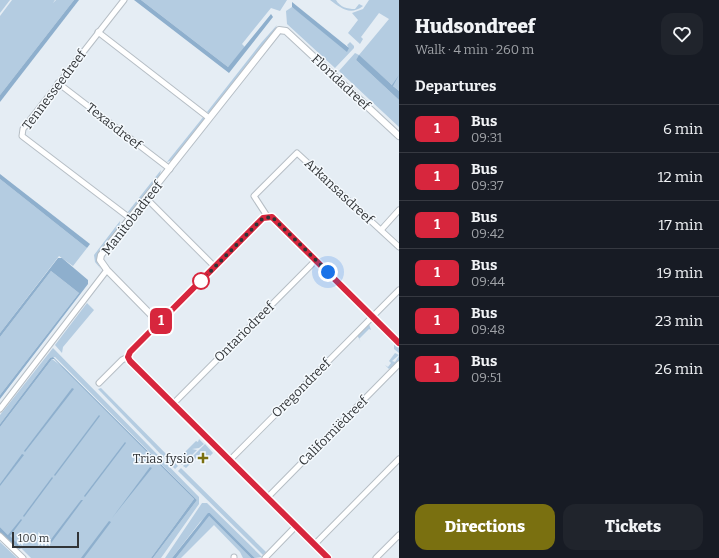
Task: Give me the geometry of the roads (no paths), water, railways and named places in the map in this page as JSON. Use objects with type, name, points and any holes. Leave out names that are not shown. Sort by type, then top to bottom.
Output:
[{"type":"street","name":"Tennesseedreef","points":[[124,0],[22,129],[22,136],[131,218]]},
{"type":"street","name":"Manitobadreef","points":[[0,409],[107,270],[100,260],[102,255],[277,32],[282,29]]},
{"type":"street","name":"Floridadreef","points":[[282,29],[286,31],[399,136]]},
{"type":"street","points":[[98,32],[209,118]]},
{"type":"street","name":"Texasdreef","points":[[58,83],[170,169]]},
{"type":"street","name":"Arkansasdreef","points":[[267,216],[254,196],[298,153],[399,246]]},
{"type":"street","points":[[147,199],[215,267]]},
{"type":"street","name":"Arkansasdreef","points":[[381,230],[399,210]]},
{"type":"street","points":[[99,383],[122,360],[128,357],[130,352],[159,322],[263,218],[267,216],[272,217],[399,342]]},
{"type":"street","name":"Ontariodreef","points":[[173,404],[316,260]]},
{"type":"street","points":[[107,270],[159,322]]},
{"type":"street","name":"Oregondreef","points":[[230,460],[399,290]]},
{"type":"street","points":[[128,357],[130,361],[328,558]]},
{"type":"street","name":"Californiëdreef","points":[[268,498],[399,364]]},
{"type":"street","points":[[315,544],[399,459]]},
{"type":"street","points":[[265,558],[296,526]]},
{"type":"street","points":[[376,558],[399,535]]},
{"type":"street","points":[[0,536],[23,558]]},
{"type":"place","name":"Trias fysio","points":[[203,458]]}]
